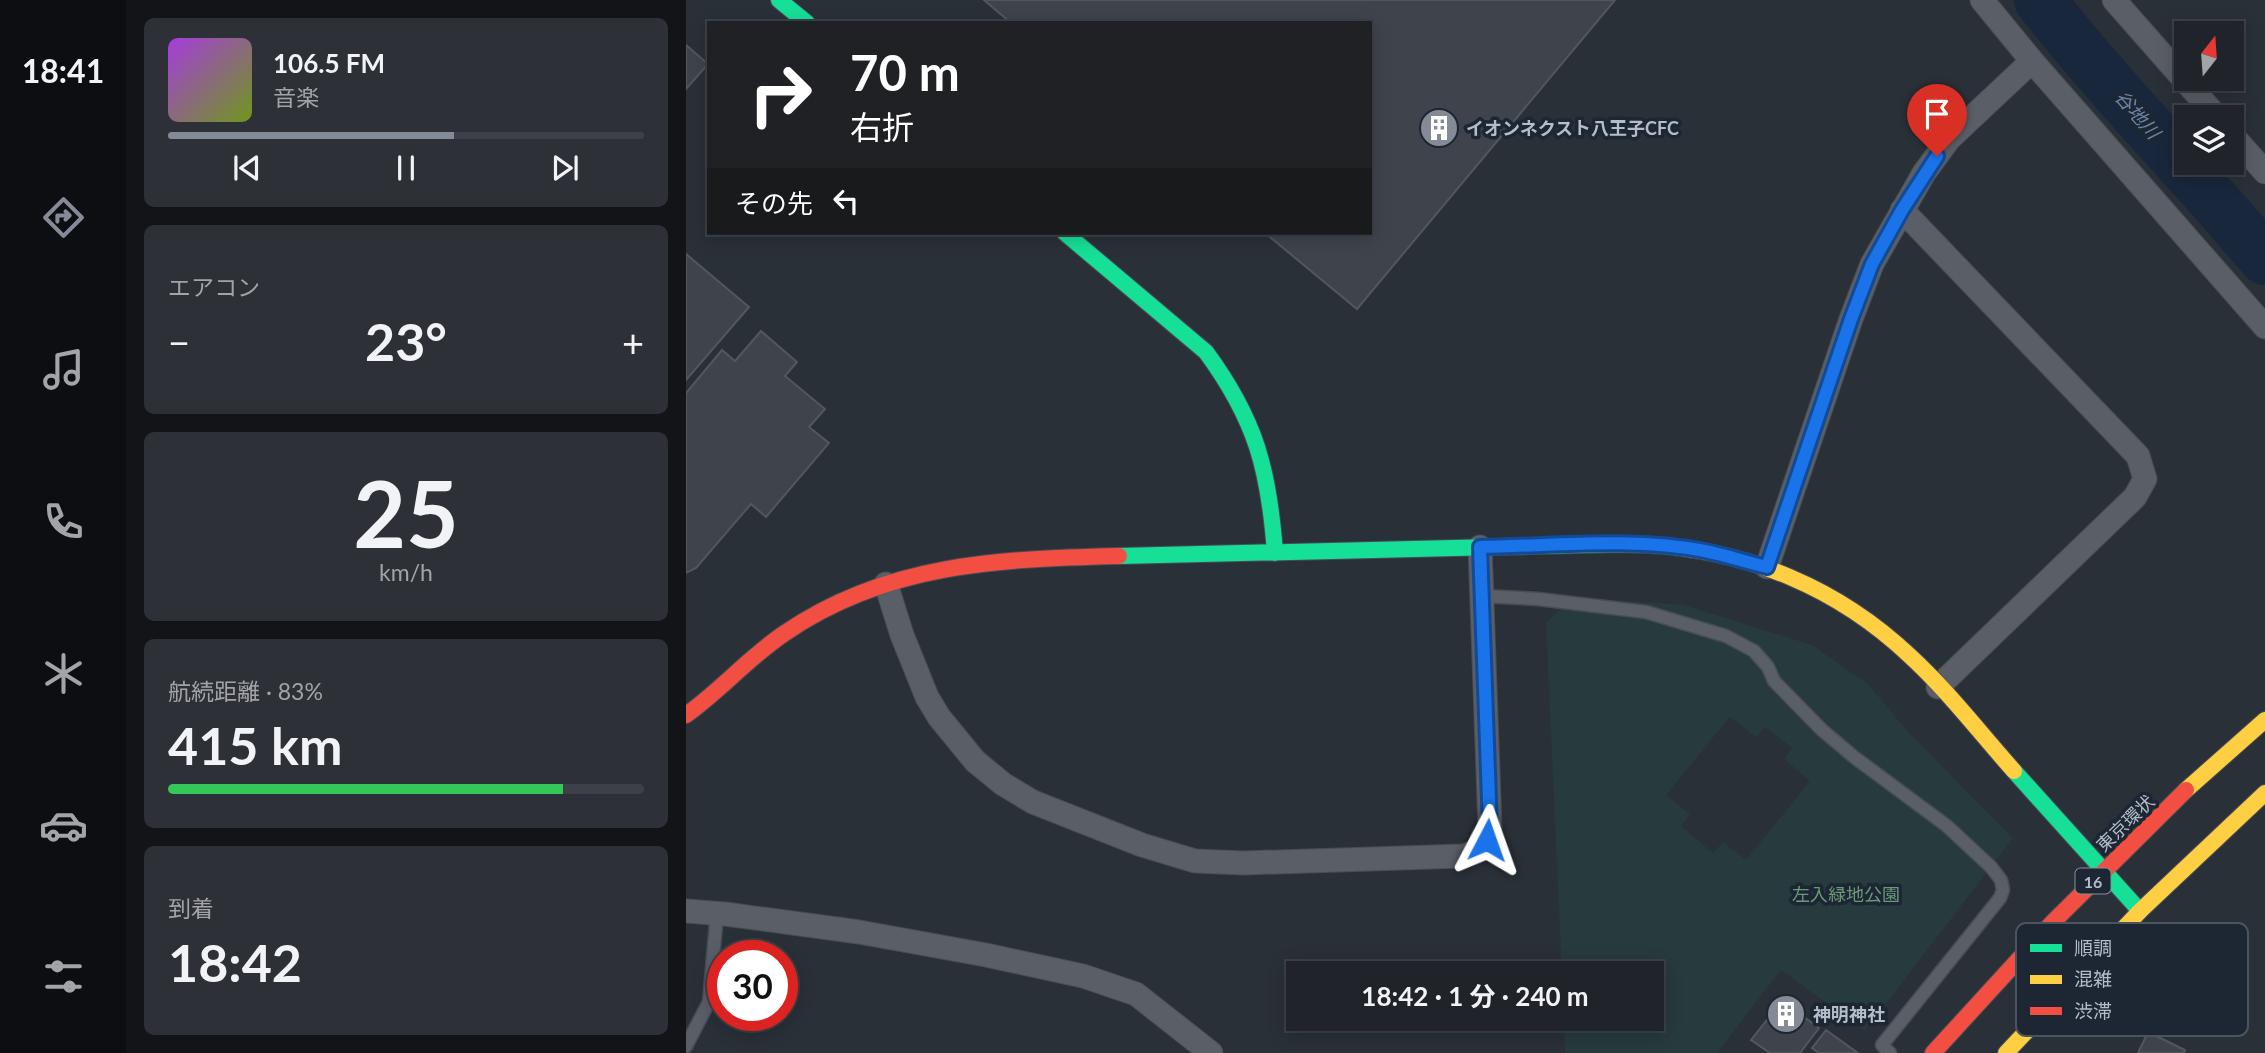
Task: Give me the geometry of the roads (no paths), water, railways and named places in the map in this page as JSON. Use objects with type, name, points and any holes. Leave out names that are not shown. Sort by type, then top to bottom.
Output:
[{"type":"main road","points":[[779,0],[805,21]]},
{"type":"main road","points":[[1067,235],[1206,352],[1223,374],[1237,396],[1263,455],[1272,505],[1275,552]]},
{"type":"main road","points":[[686,715],[784,634],[838,602],[886,584],[969,564],[1042,558],[1275,552],[1621,544],[1670,546],[1705,551],[1767,567],[1802,581],[1842,602],[1886,632],[2140,911]]},
{"type":"main road","name":"東京環状","points":[[2053,923],[2163,813],[2265,720]]},
{"type":"main road","points":[[2129,923],[2265,793]]},
{"type":"main road","name":"東京環状","points":[[1933,1053],[2016,962]]},
{"type":"main road","points":[[2007,1053],[2023,1036]]},
{"type":"street","points":[[1982,0],[2032,61],[2265,327]]},
{"type":"street","points":[[2114,0],[2206,105]]},
{"type":"street","points":[[1767,567],[1872,264],[1902,210],[1949,139],[2032,61]]},
{"type":"street","points":[[2244,149],[2265,172]]},
{"type":"street","points":[[1902,210],[2138,456],[2145,479],[2135,497],[1938,687]]},
{"type":"street","points":[[886,584],[902,635],[927,697],[939,717],[975,761],[1003,784],[1033,802],[1171,855],[1195,861],[1244,863],[1463,856],[1479,851],[1487,840],[1490,828],[1480,547]]},
{"type":"street","points":[[686,911],[859,932],[1083,976],[1136,994],[1211,1053]]},
{"type":"lane","points":[[1482,596],[1538,599],[1646,612],[1726,636],[1754,651],[1768,667],[1774,681],[1833,739],[1947,826],[1990,867],[2001,880],[2003,890],[2000,898],[1882,1045],[1890,1053]]},
{"type":"lane","points":[[686,1046],[709,1002],[717,913]]},
{"type":"waterway","name":"谷地川","points":[[2040,0],[2094,66],[2265,259]]},
{"type":"place","name":"イオンネクスト八王子CFC","points":[[1439,128]]},
{"type":"place","name":"神明神社","points":[[1786,1014]]},
{"type":"park label","name":"左入緑地公園","points":[[1846,894]]}]
